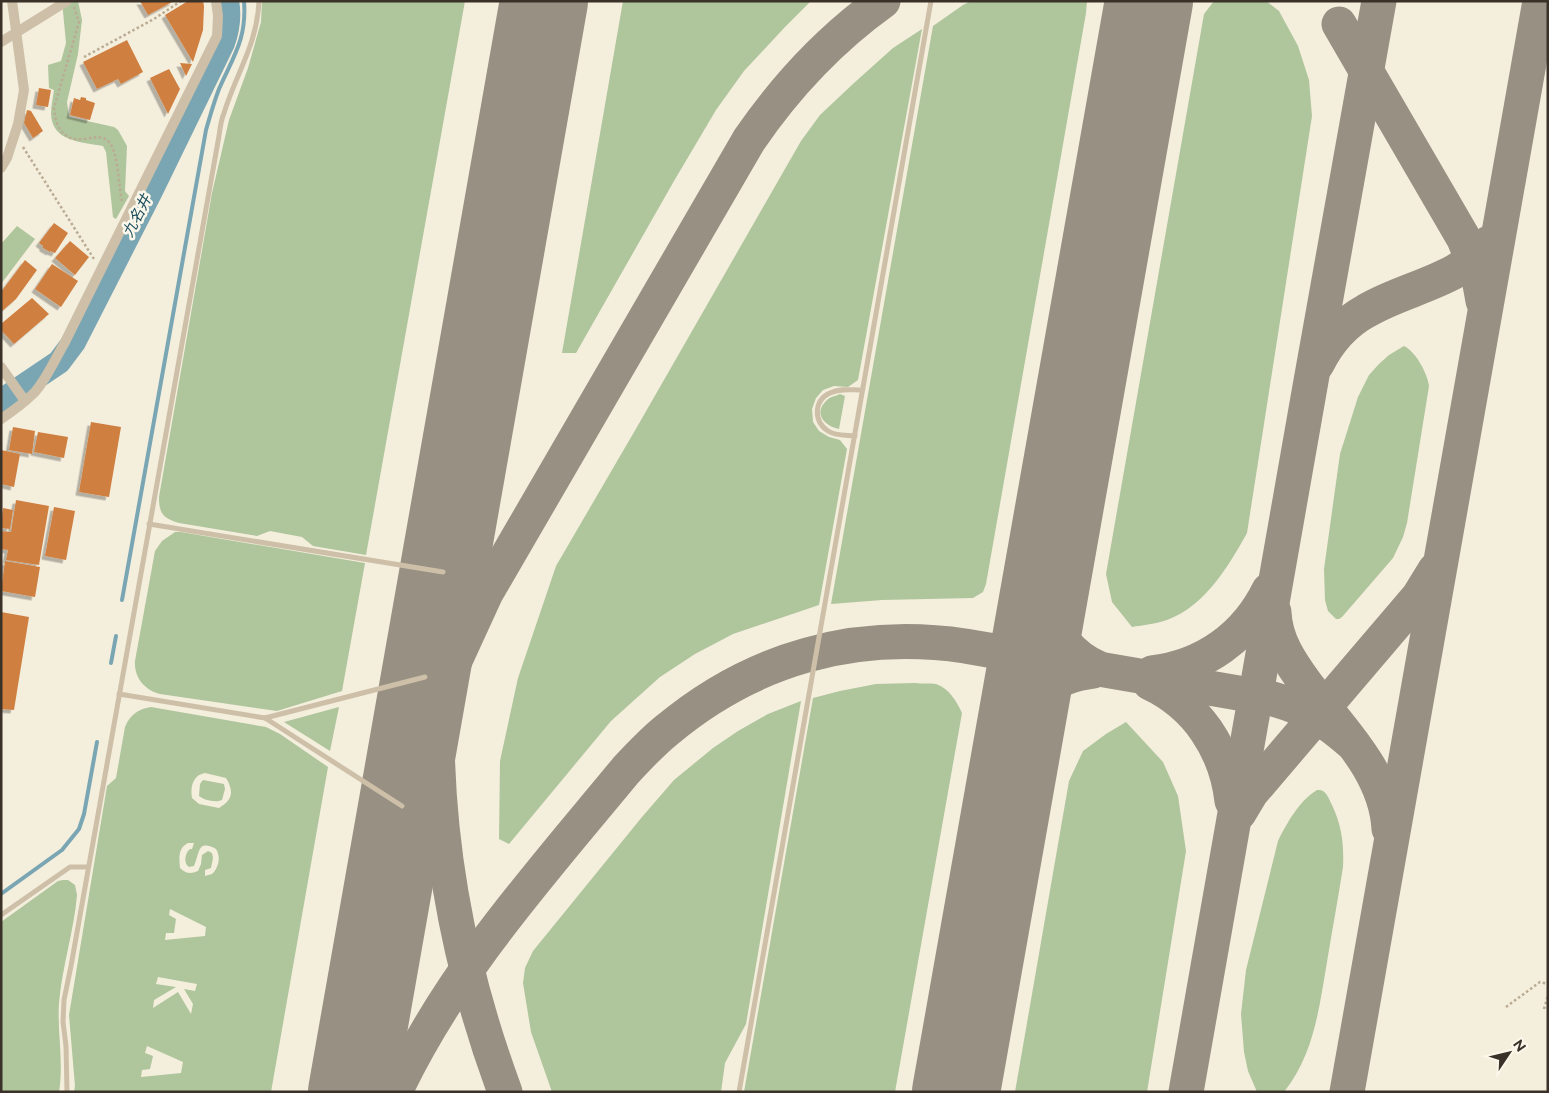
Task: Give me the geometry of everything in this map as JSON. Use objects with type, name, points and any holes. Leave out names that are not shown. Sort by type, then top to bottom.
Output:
[{"type":"street","points":[[1,168],[7,158],[18,124],[24,90],[12,1]]},
{"type":"street","points":[[1,42],[67,1]]},
{"type":"street","points":[[1,420],[16,410],[42,384],[64,344],[217,36],[218,16],[216,1]]},
{"type":"street","points":[[1,367],[25,401]]},
{"type":"lane","points":[[67,1092],[66,1046],[63,1022],[64,1000],[218,136],[224,113],[251,48],[257,25],[259,1]]},
{"type":"lane","points":[[739,1092],[932,1]]},
{"type":"lane","points":[[855,436],[837,435],[829,432],[822,426],[817,417],[817,408],[829,393],[840,390],[862,390]]},
{"type":"lane","points":[[149,524],[443,572]]},
{"type":"lane","points":[[264,718],[425,677]]},
{"type":"lane","points":[[119,694],[264,718],[402,806]]},
{"type":"lane","points":[[1,916],[70,867],[88,867]]},
{"type":"path","points":[[72,1],[79,22],[54,108],[55,121],[62,133],[73,138],[82,139],[96,136],[103,137],[109,142],[114,149],[120,194],[126,220]]},
{"type":"path","points":[[84,57],[154,19],[181,1]]},
{"type":"path","points":[[14,133],[101,270]]},
{"type":"path","points":[[1506,1007],[1540,982],[1548,984]]},
{"type":"path","points":[[1544,1008],[1548,995]]},
{"type":"green space","points":[[62,1],[78,1],[82,20],[78,54],[67,102],[69,117],[114,127],[118,130],[127,146],[125,191],[129,196],[116,219],[113,217],[106,152],[103,146],[70,139],[62,135],[53,123],[51,111],[54,90],[49,88],[48,65],[61,61],[66,43]]},
{"type":"green space","points":[[262,1],[465,1],[366,555],[313,546],[302,537],[270,531],[257,536],[179,523],[166,517],[160,508],[159,497],[212,193],[229,120],[248,68],[261,22]]},
{"type":"green space","points":[[623,1],[811,1],[744,71],[716,110],[576,353],[562,353]]},
{"type":"green space","points":[[971,1],[1087,1],[986,584],[983,592],[973,598],[882,600],[831,604],[933,26]]},
{"type":"green space","points":[[1214,1],[1266,1],[1279,11],[1298,46],[1309,80],[1312,116],[1247,533],[1232,559],[1214,584],[1193,605],[1181,614],[1167,620],[1132,627],[1112,602],[1106,574],[1204,14]]},
{"type":"green space","points":[[922,29],[858,380],[848,387],[834,386],[823,390],[816,398],[812,409],[813,422],[819,431],[829,437],[840,440],[847,449],[819,605],[733,634],[695,654],[660,677],[611,721],[509,844],[499,839],[500,761],[518,678],[556,566],[801,141],[820,115],[854,83],[893,48]]},
{"type":"green space","points":[[17,226],[35,239],[1,284],[1,244]]},
{"type":"green space","points":[[1404,346],[1413,353],[1420,363],[1429,386],[1407,523],[1393,558],[1342,617],[1336,619],[1328,611],[1325,600],[1324,569],[1340,454],[1358,397],[1369,375],[1389,355]]},
{"type":"green space","points":[[840,394],[845,396],[839,429],[829,425],[822,419],[821,410],[827,400]]},
{"type":"green space","points":[[175,532],[365,563],[342,691],[277,711],[160,694],[145,686],[136,673],[135,661],[155,551],[162,541]]},
{"type":"green space","points":[[915,683],[941,686],[952,696],[962,713],[895,1092],[744,1092],[813,698],[876,684]]},
{"type":"green space","points":[[801,701],[746,1024],[725,1063],[721,1092],[552,1092],[531,1032],[523,983],[525,968],[533,951],[674,780],[713,748],[738,731],[768,714]]},
{"type":"green space","points":[[151,707],[266,727],[280,734],[328,767],[271,1092],[74,1092],[69,1015],[107,786],[116,778],[127,723],[135,713]],"holes":[[[205,773],[226,778],[231,795],[224,805],[219,808],[199,804],[192,798],[193,782],[201,774]],[[194,843],[192,849],[186,855],[185,861],[189,867],[194,866],[202,847],[210,846],[216,849],[218,862],[212,874],[205,876],[205,870],[211,868],[213,858],[212,853],[208,851],[202,855],[198,871],[189,873],[180,868],[180,854],[185,845]],[[170,909],[206,927],[205,936],[165,940],[166,933],[174,933],[176,919],[169,915]],[[158,977],[197,984],[195,991],[184,989],[193,1004],[191,1014],[178,992],[153,1008],[154,1000],[176,987],[156,984]],[[147,1046],[183,1062],[181,1073],[141,1077],[142,1070],[150,1069],[153,1056],[145,1053]]]},
{"type":"green space","points":[[339,707],[330,751],[284,722]]},
{"type":"green space","points":[[1126,722],[1163,762],[1178,796],[1186,851],[1147,1092],[1015,1092],[1069,781],[1083,751]]},
{"type":"green space","points":[[203,780],[224,784],[225,789],[222,800],[210,801],[199,796],[200,784]]},
{"type":"green space","points":[[1317,790],[1323,791],[1329,799],[1338,820],[1343,843],[1343,867],[1318,1014],[1309,1047],[1284,1092],[1257,1092],[1248,1071],[1244,1052],[1241,1014],[1246,970],[1278,841],[1299,806]]},
{"type":"green space","points":[[68,880],[75,885],[77,895],[59,1003],[61,1070],[59,1092],[1,1092],[1,922],[58,881]]},
{"type":"building","points":[[140,1],[174,1],[148,15]]},
{"type":"building","points":[[188,1],[203,1],[204,6],[203,30],[193,62],[165,15]]},
{"type":"building","points":[[127,40],[143,72],[121,84],[118,79],[97,89],[83,62]]},
{"type":"building","points":[[180,63],[192,64],[186,76]]},
{"type":"building","points":[[169,69],[180,89],[168,114],[150,78]]},
{"type":"building","points":[[39,88],[51,90],[48,107],[36,105]]},
{"type":"building","points":[[81,97],[95,103],[90,120],[70,115],[74,98],[80,100]]},
{"type":"building","points":[[27,110],[31,111],[43,131],[33,138],[24,123]]},
{"type":"building","points":[[54,223],[68,233],[55,253],[43,248],[39,243]]},
{"type":"building","points":[[70,241],[89,257],[75,275],[55,258]]},
{"type":"building","points":[[25,260],[37,270],[16,299],[1,312],[1,292]]},
{"type":"building","points":[[52,264],[78,281],[61,307],[35,289]]},
{"type":"building","points":[[32,298],[49,314],[14,344],[1,330],[1,324]]},
{"type":"building","points":[[91,422],[121,427],[109,497],[79,492]]},
{"type":"building","points":[[13,427],[35,431],[32,454],[9,450]]},
{"type":"building","points":[[38,432],[68,437],[64,458],[34,452]]},
{"type":"building","points":[[1,450],[20,454],[14,487],[1,484]]},
{"type":"building","points":[[16,500],[49,506],[39,565],[6,560],[8,550],[1,549],[1,531],[11,532]]},
{"type":"building","points":[[54,507],[75,511],[66,560],[45,556]]},
{"type":"building","points":[[3,508],[13,510],[10,529],[1,528]]},
{"type":"building","points":[[5,561],[40,567],[35,597],[1,591]]},
{"type":"building","points":[[1,612],[29,617],[14,710],[1,709]]},
{"type":"waterway","name":"九名井","points":[[1,401],[59,362],[74,342],[151,191],[223,43],[228,22],[227,1]]},
{"type":"waterway","points":[[122,600],[206,130],[219,89],[241,37],[244,1]]},
{"type":"waterway","points":[[111,663],[116,636]]},
{"type":"waterway","points":[[1,894],[62,850],[79,829],[84,814],[97,742]]},
{"type":"taxiway","points":[[390,874],[415,774],[437,707],[447,678],[486,593],[749,140],[778,101],[810,64],[845,31],[883,1]]},
{"type":"taxiway","points":[[1146,16],[1151,1]]},
{"type":"taxiway","points":[[1186,1092],[1379,1]]},
{"type":"taxiway","points":[[1347,1092],[1540,1]]},
{"type":"taxiway","points":[[1339,24],[1464,239],[1478,273],[1483,301]]},
{"type":"taxiway","points":[[1317,364],[1337,334],[1358,316],[1382,303],[1431,283],[1463,267],[1489,243]]},
{"type":"taxiway","points":[[438,681],[441,622],[451,529]]},
{"type":"taxiway","points":[[1239,813],[1251,793],[1419,596],[1435,570]]},
{"type":"taxiway","points":[[1048,573],[1047,605],[1053,625],[1072,651],[1098,668]]},
{"type":"taxiway","points":[[1152,673],[1171,670],[1189,664],[1221,647],[1248,622],[1260,607],[1269,590]]},
{"type":"taxiway","points":[[1274,612],[1277,632],[1289,659],[1306,684],[1359,751],[1370,769],[1386,808],[1389,829]]},
{"type":"taxiway","points":[[395,1092],[443,1005],[471,964],[531,885],[626,770],[661,735],[700,705],[734,684],[770,668],[807,655],[845,647],[884,642],[924,642],[965,646],[1273,699],[1316,716],[1353,744]]},
{"type":"taxiway","points":[[1019,734],[1030,708],[1045,690],[1066,677],[1093,671]]},
{"type":"taxiway","points":[[1150,683],[1182,703],[1206,731],[1216,747],[1223,764],[1229,782],[1232,801]]},
{"type":"taxiway","points":[[437,736],[442,827],[456,917],[465,962],[477,1006],[505,1092]]},
{"type":"runway","points":[[352,1092],[544,1]]},
{"type":"runway","points":[[956,1092],[1149,1]]}]
